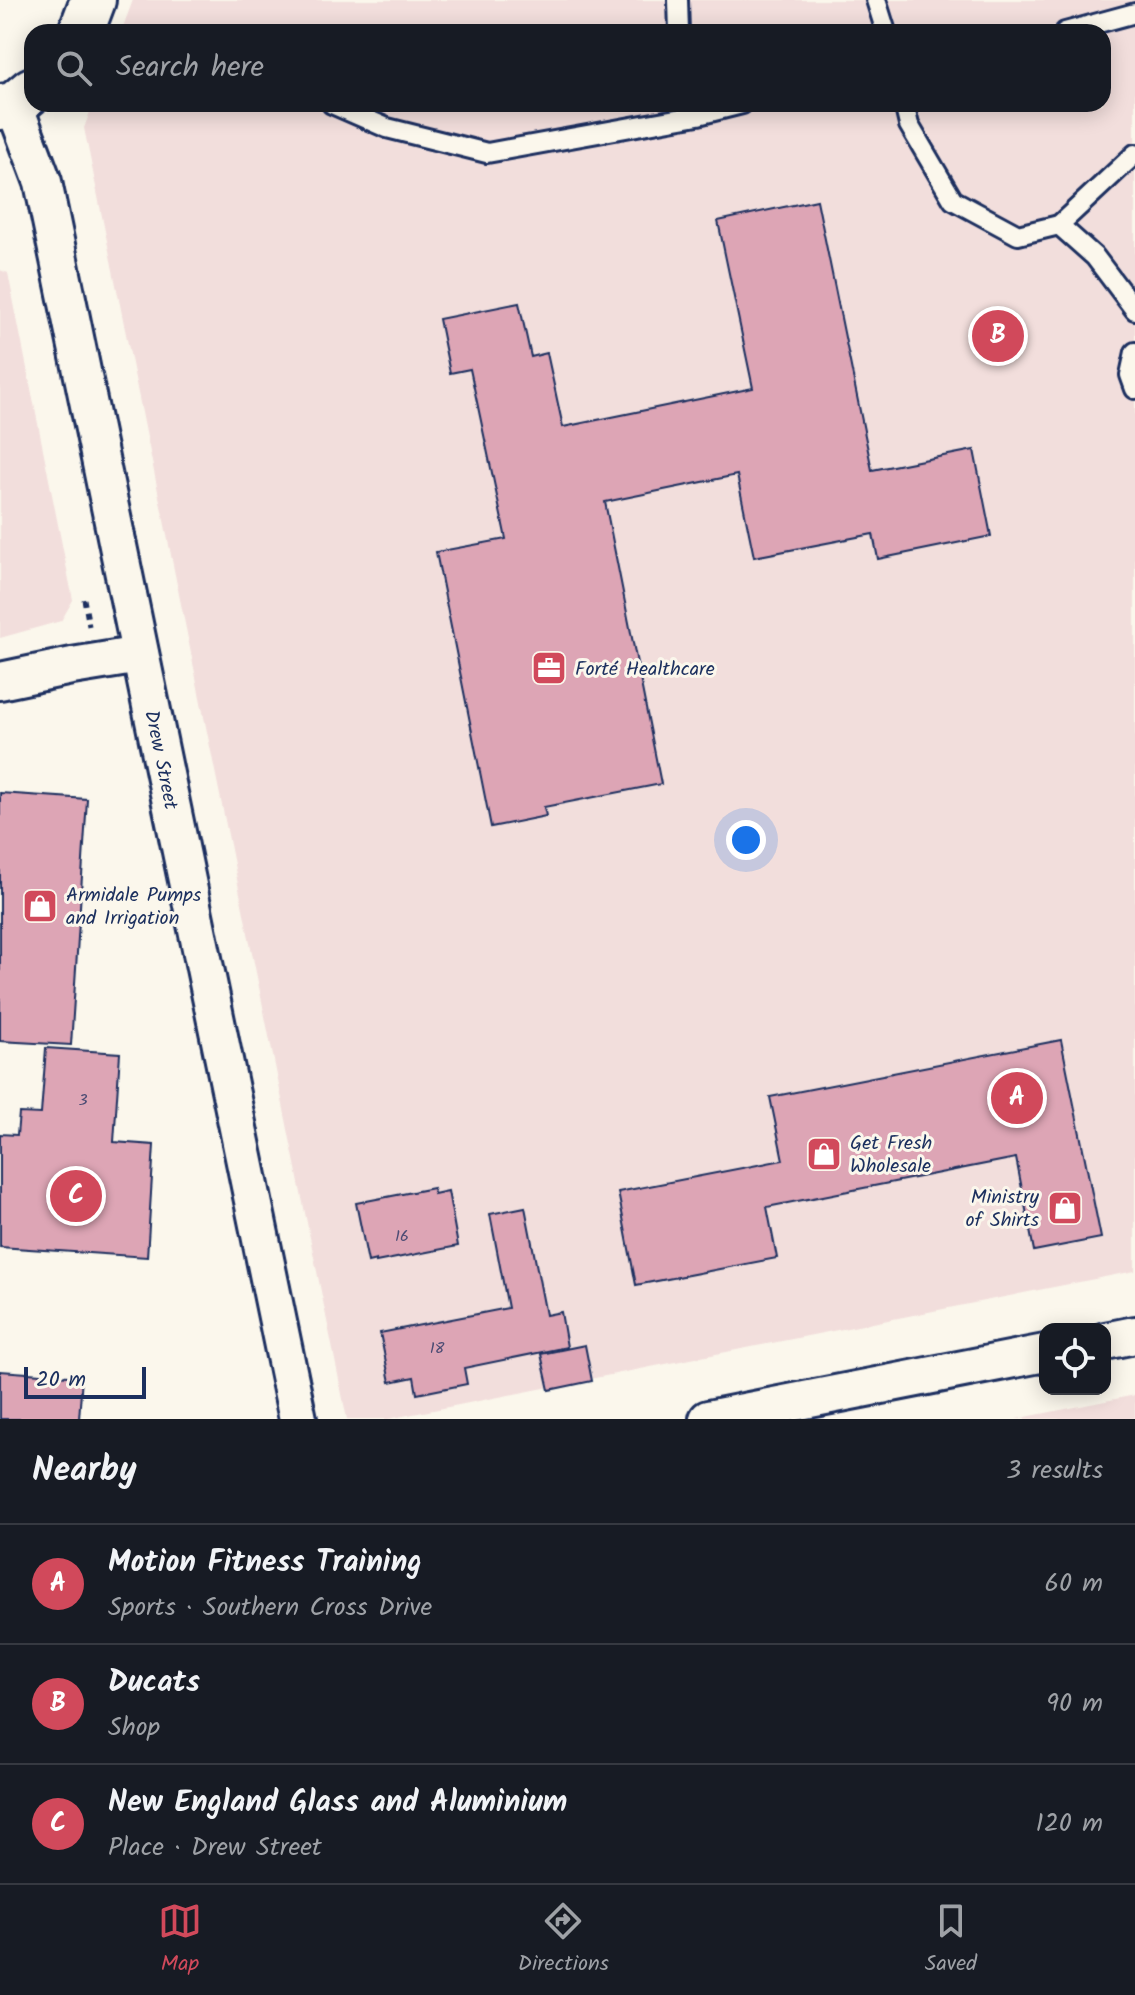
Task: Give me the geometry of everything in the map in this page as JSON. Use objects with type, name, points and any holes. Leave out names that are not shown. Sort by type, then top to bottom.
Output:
[{"type":"street","points":[[84,24],[93,0]]},
{"type":"street","name":"Drew Street","points":[[15,101],[43,182],[298,1419]]},
{"type":"street","points":[[0,681],[140,655]]},
{"type":"street","points":[[1111,1340],[1135,1335]]},
{"type":"street","points":[[708,1419],[1039,1354]]},
{"type":"lane","points":[[678,0],[679,24]]},
{"type":"lane","points":[[876,0],[884,24]]},
{"type":"lane","points":[[1094,24],[1135,13]]},
{"type":"lane","points":[[350,112],[387,128],[487,153],[686,112]]},
{"type":"lane","points":[[906,112],[909,125],[953,200],[1018,235],[1059,225],[1135,154]]},
{"type":"lane","points":[[1059,225],[1095,257],[1135,310]]},
{"type":"lane","points":[[1135,352],[1130,375],[1135,389]]},
{"type":"shaded area","points":[[133,0],[1135,0],[1135,1271],[388,1419],[347,1419],[84,128],[90,112],[1111,112],[1111,24],[124,24]]},
{"type":"shaded area","points":[[0,270],[8,273],[73,600],[61,621],[0,638]]},
{"type":"shaded area","points":[[1135,1395],[1135,1419],[1016,1419]]},
{"type":"building","points":[[817,200],[872,470],[974,450],[991,536],[878,559],[873,534],[754,557],[737,475],[605,502],[661,784],[544,807],[546,816],[491,827],[436,552],[506,539],[470,369],[450,373],[439,319],[519,303],[531,357],[547,353],[563,427],[753,388],[718,221]]},
{"type":"building","name":"Armidale Pumps and Irrigation","points":[[0,793],[87,799],[71,1045],[0,1041]]},
{"type":"building","points":[[1061,1040],[1101,1238],[1034,1251],[1016,1158],[767,1207],[777,1258],[636,1285],[618,1192],[783,1160],[770,1097]]},
{"type":"building","points":[[46,1048],[120,1053],[114,1142],[154,1145],[147,1257],[0,1247],[0,1134],[17,1135],[19,1113],[41,1114]]},
{"type":"building","points":[[433,1188],[434,1194],[448,1191],[458,1246],[368,1262],[356,1203]]},
{"type":"building","points":[[525,1207],[546,1315],[561,1312],[567,1347],[464,1368],[467,1384],[417,1394],[414,1377],[390,1382],[380,1333],[508,1308],[490,1214]]},
{"type":"building","points":[[585,1345],[592,1381],[549,1390],[541,1354]]},
{"type":"building","points":[[0,1371],[82,1377],[79,1419],[0,1419]]},
{"type":"place","name":"Ducats","points":[[998,336]]},
{"type":"place","name":"Forté Healthcare","points":[[549,668]]},
{"type":"place","name":"Armidale Pumps and Irrigation","points":[[40,906]]},
{"type":"place","name":"Motion Fitness Training","points":[[1017,1098]]},
{"type":"place","name":"Get Fresh Wholesale","points":[[824,1154]]},
{"type":"place","name":"New England Glass and Aluminium","points":[[76,1196]]},
{"type":"place","name":"Ministry of Shirts","points":[[1065,1208]]}]
